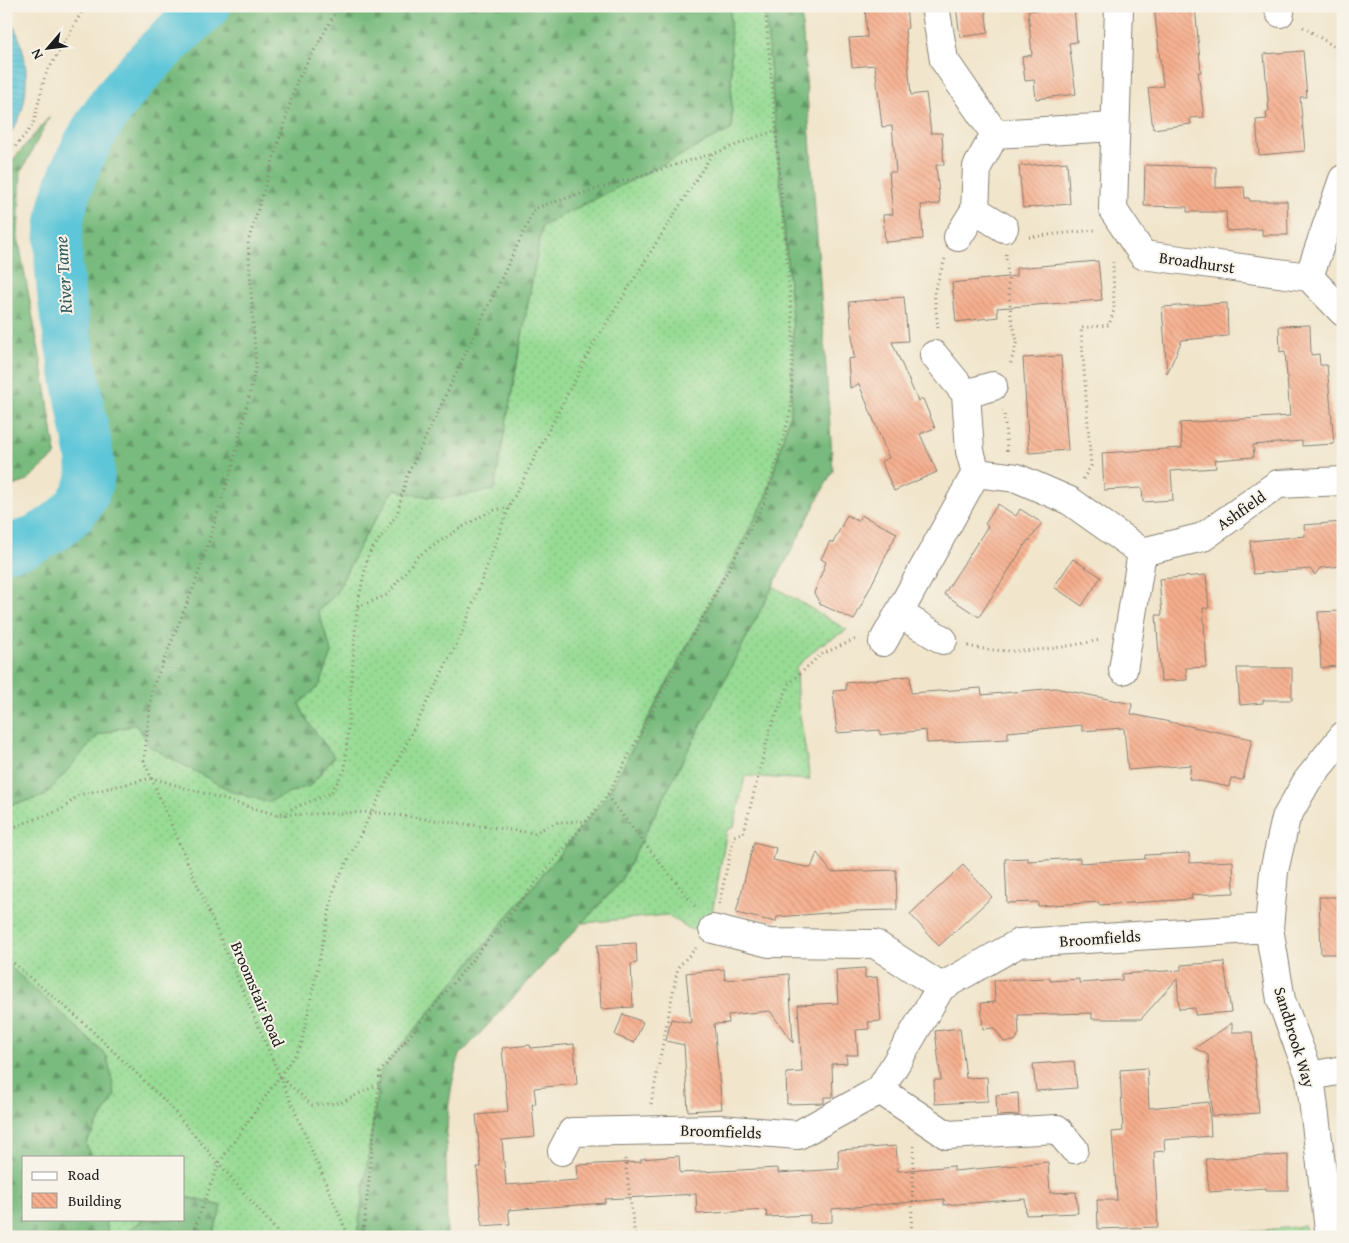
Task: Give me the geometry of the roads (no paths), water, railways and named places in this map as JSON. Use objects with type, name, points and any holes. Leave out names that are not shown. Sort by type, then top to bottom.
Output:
[{"type":"street","points":[[935,6],[944,60],[995,134]]},
{"type":"street","name":"Broadhurst","points":[[1119,6],[1113,210],[1143,255],[1309,277]]},
{"type":"street","points":[[995,134],[1114,127]]},
{"type":"street","points":[[958,237],[975,210],[977,167],[995,134]]},
{"type":"street","points":[[1343,179],[1309,277],[1343,312]]},
{"type":"street","points":[[975,210],[1004,228]]},
{"type":"street","points":[[883,642],[976,473],[970,451],[966,394],[934,355]]},
{"type":"street","points":[[966,394],[997,385]]},
{"type":"street","points":[[976,473],[1009,476],[1070,501],[1142,552],[1122,670]]},
{"type":"street","name":"Ashfield","points":[[1142,552],[1203,537],[1278,484],[1343,481]]},
{"type":"street","points":[[900,614],[943,640]]},
{"type":"street","name":"Sandbrook Way","points":[[1330,1237],[1310,1076],[1281,1000],[1269,928],[1274,871],[1286,818],[1307,781],[1343,736]]},
{"type":"street","name":"Broomfields","points":[[562,1151],[572,1132],[719,1129],[798,1135],[880,1090],[941,987],[1019,943],[1269,928]]},
{"type":"street","points":[[713,929],[769,943],[875,944],[941,987]]},
{"type":"street","points":[[1310,1076],[1343,1070]]},
{"type":"street","points":[[880,1090],[947,1135],[1057,1129],[1074,1149]]},
{"type":"water","points":[[6,16],[19,38],[23,51],[26,92],[20,116],[6,140]]},
{"type":"waterway","name":"River Tame","points":[[6,547],[32,540],[58,525],[79,504],[86,492],[90,479],[90,456],[67,337],[58,252],[59,226],[64,202],[74,172],[87,144],[120,93],[161,49],[207,6]]}]
